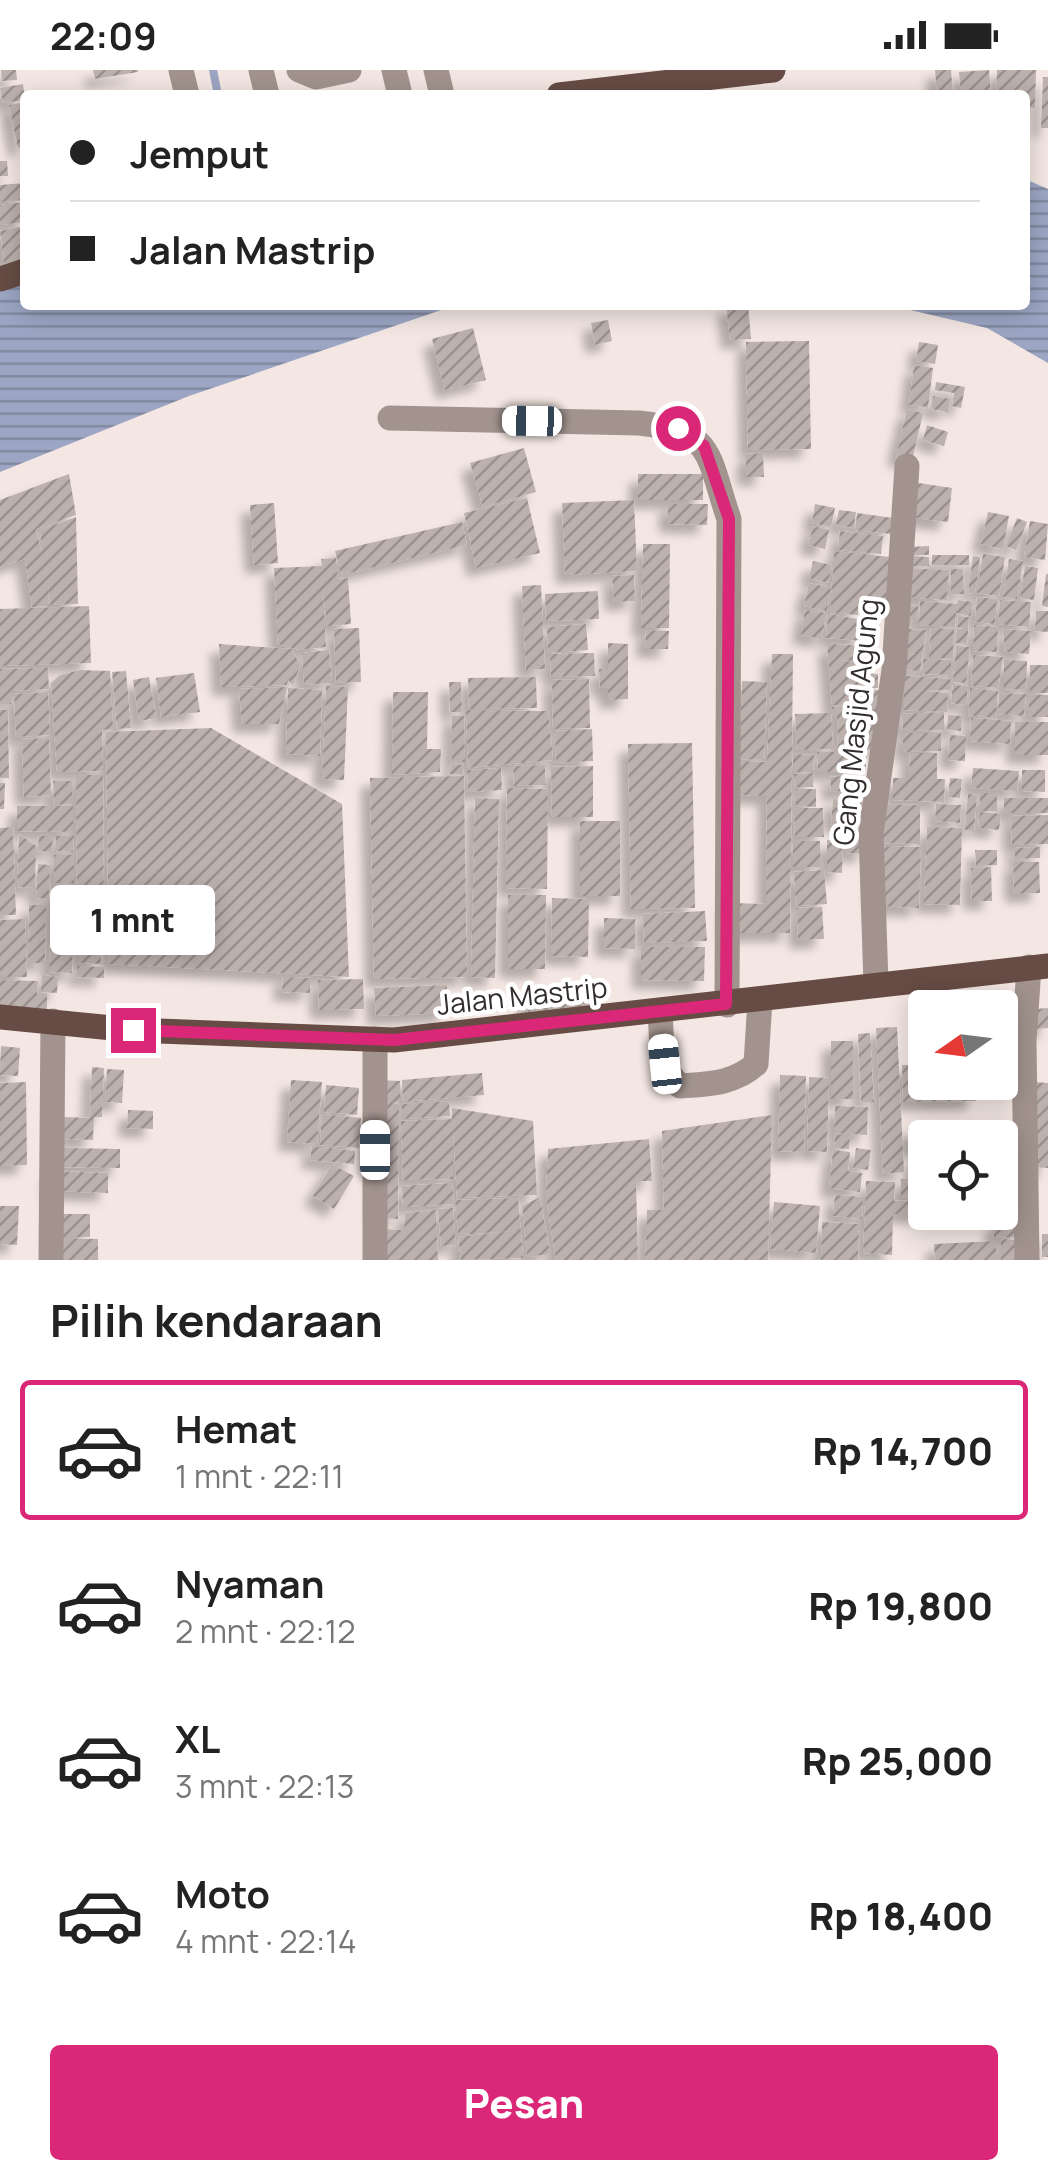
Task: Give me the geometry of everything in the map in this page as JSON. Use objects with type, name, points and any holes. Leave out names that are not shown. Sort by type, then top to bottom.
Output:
[{"type":"main road","points":[[601,90],[773,70]]},
{"type":"main road","name":"Jalan Mastrip","points":[[0,1017],[133,1030],[375,1039],[660,1012],[1038,966]]},
{"type":"street","points":[[299,70],[316,77],[349,70]]},
{"type":"street","points":[[390,418],[639,423],[678,428],[704,446],[729,519],[726,1004]]},
{"type":"street","name":"Gang Masjid Agung","points":[[876,984],[870,833],[894,670],[907,466]]},
{"type":"street","points":[[1028,1260],[1024,1040],[1038,966]]},
{"type":"street","points":[[660,1012],[665,1064],[672,1080],[680,1086],[726,1082],[756,1064],[760,1000]]},
{"type":"street","points":[[50,1260],[53,1021]]},
{"type":"street","points":[[375,1039],[375,1260]]},
{"type":"water","points":[[1030,181],[1048,189],[1048,363],[987,328],[910,310],[1030,310]]},
{"type":"water","points":[[20,284],[20,310],[441,310],[189,396],[0,472],[0,291]]},
{"type":"building","points":[[1,70],[16,70],[17,80],[2,81]]},
{"type":"building","points":[[93,70],[138,70],[138,72],[95,79]]},
{"type":"building","points":[[935,70],[951,70],[953,90],[937,90]]},
{"type":"building","points":[[989,70],[991,90],[961,90],[959,72]]},
{"type":"building","points":[[997,70],[1036,70],[1035,108],[1030,108],[1030,90],[996,90]]},
{"type":"building","points":[[1043,77],[1048,77],[1048,128],[1041,128]]},
{"type":"building","points":[[23,84],[24,90],[20,90],[20,101],[3,103],[0,88]]},
{"type":"building","points":[[20,103],[18,148],[9,105]]},
{"type":"building","points":[[0,161],[7,161],[8,176],[0,176]]},
{"type":"building","points":[[20,183],[20,200],[0,202],[0,185]]},
{"type":"building","points":[[20,203],[20,223],[0,225],[0,205]]},
{"type":"building","points":[[20,227],[20,262],[4,265],[0,231]]},
{"type":"building","points":[[727,310],[748,310],[751,339],[730,340]]},
{"type":"building","points":[[608,320],[612,341],[595,345],[591,323]]},
{"type":"building","points":[[473,328],[486,380],[445,390],[432,339]]},
{"type":"building","points":[[809,341],[811,449],[748,450],[746,342]]},
{"type":"building","points":[[919,342],[938,345],[935,364],[916,361]]},
{"type":"building","points":[[914,365],[933,368],[928,407],[909,405]]},
{"type":"building","points":[[936,382],[965,387],[961,408],[952,406],[954,393],[935,390]]},
{"type":"building","points":[[933,396],[950,399],[948,412],[931,409]]},
{"type":"building","points":[[907,409],[923,413],[912,461],[896,457]]},
{"type":"building","points":[[927,425],[948,432],[944,446],[923,440]]},
{"type":"building","points":[[524,448],[536,492],[483,507],[470,463]]},
{"type":"building","points":[[763,453],[764,477],[746,477],[746,454]]},
{"type":"building","points":[[69,474],[76,515],[36,529],[42,554],[40,530],[76,517],[78,604],[50,605],[48,586],[49,606],[32,607],[25,559],[0,567],[0,500]]},
{"type":"building","points":[[638,474],[703,474],[703,500],[638,500]]},
{"type":"building","points":[[912,482],[952,488],[948,522],[907,517]]},
{"type":"building","points":[[527,498],[540,553],[476,568],[464,513]]},
{"type":"building","points":[[634,500],[637,571],[565,575],[562,503]]},
{"type":"building","points":[[274,503],[278,563],[254,565],[250,505]]},
{"type":"building","points":[[668,504],[708,504],[707,525],[668,524]]},
{"type":"building","points":[[815,504],[835,508],[831,527],[812,523]]},
{"type":"building","points":[[839,510],[856,512],[854,528],[836,525]]},
{"type":"building","points":[[988,512],[1009,516],[1003,549],[981,544]]},
{"type":"building","points":[[857,513],[893,518],[891,534],[855,530]]},
{"type":"building","points":[[1017,518],[1027,522],[1016,550],[1006,546]]},
{"type":"building","points":[[1030,521],[1048,524],[1045,560],[1024,557]]},
{"type":"building","points":[[462,522],[467,545],[341,575],[335,551]]},
{"type":"building","points":[[813,526],[829,530],[825,549],[808,545]]},
{"type":"building","points":[[840,531],[883,536],[881,554],[838,550]]},
{"type":"building","points":[[643,544],[670,544],[669,628],[641,628]]},
{"type":"building","points":[[929,546],[929,555],[908,555],[908,547]]},
{"type":"building","points":[[834,551],[890,557],[889,601],[859,598],[858,615],[830,613]]},
{"type":"building","points":[[983,554],[1005,557],[999,596],[977,593]]},
{"type":"building","points":[[932,555],[969,555],[969,565],[932,565]]},
{"type":"building","points":[[907,556],[929,557],[929,566],[907,566]]},
{"type":"building","points":[[973,556],[980,557],[975,594],[968,593]]},
{"type":"building","points":[[336,558],[338,579],[348,578],[351,624],[327,626],[323,590],[326,647],[300,650],[278,644],[274,568],[322,566],[321,559]]},
{"type":"building","points":[[1009,559],[1023,561],[1017,599],[1003,597]]},
{"type":"building","points":[[813,561],[832,565],[828,583],[809,578]]},
{"type":"building","points":[[1025,566],[1038,568],[1034,600],[1020,598]]},
{"type":"building","points":[[908,568],[949,570],[947,600],[906,597]]},
{"type":"building","points":[[951,569],[963,569],[964,594],[951,594]]},
{"type":"building","points":[[1048,574],[1048,607],[1042,606]]},
{"type":"building","points":[[634,575],[635,601],[614,602],[612,576]]},
{"type":"building","points":[[809,583],[831,588],[827,611],[804,606]]},
{"type":"building","points":[[541,585],[545,669],[526,670],[522,586]]},
{"type":"building","points":[[598,591],[599,619],[546,621],[545,594]]},
{"type":"building","points":[[977,597],[997,599],[995,624],[975,622]]},
{"type":"building","points":[[958,600],[973,602],[971,616],[956,613],[955,627],[919,625],[920,601],[957,604]]},
{"type":"building","points":[[1000,600],[1031,602],[1029,627],[998,624]]},
{"type":"building","points":[[901,605],[918,606],[917,621],[899,620]]},
{"type":"building","points":[[89,606],[91,663],[0,666],[0,609]]},
{"type":"building","points":[[805,610],[826,613],[822,639],[801,635]]},
{"type":"building","points":[[1036,611],[1048,611],[1048,632],[1035,631]]},
{"type":"building","points":[[828,614],[864,620],[862,641],[826,638]]},
{"type":"building","points":[[958,616],[969,617],[967,644],[955,643],[957,629],[964,629],[957,627]]},
{"type":"building","points":[[586,624],[588,650],[548,653],[547,627]]},
{"type":"building","points":[[974,625],[998,627],[997,652],[973,651]]},
{"type":"building","points":[[359,628],[361,682],[336,683],[334,629]]},
{"type":"building","points":[[931,628],[954,629],[953,658],[929,658]]},
{"type":"building","points":[[905,629],[926,630],[920,671],[896,670],[896,655],[916,655],[904,653]]},
{"type":"building","points":[[1003,629],[1031,631],[1029,654],[1005,652]]},
{"type":"building","points":[[646,630],[669,631],[668,649],[645,649]]},
{"type":"building","points":[[608,643],[628,644],[628,699],[608,700],[608,688],[600,688],[599,669],[608,669]]},
{"type":"building","points":[[219,644],[292,649],[300,666],[293,685],[288,680],[287,685],[221,687]]},
{"type":"building","points":[[827,644],[875,646],[874,662],[836,660],[873,664],[873,674],[878,674],[878,688],[839,691],[883,690],[878,715],[869,715],[865,705],[866,716],[878,716],[879,750],[866,750],[866,771],[818,772],[817,752],[838,752],[837,716],[832,716],[832,707],[851,706],[832,705]]},
{"type":"building","points":[[956,646],[970,647],[966,683],[953,682]]},
{"type":"building","points":[[329,650],[332,683],[304,685],[302,653]]},
{"type":"building","points":[[594,653],[595,676],[551,677],[550,654]]},
{"type":"building","points":[[772,654],[793,654],[790,933],[728,933],[728,903],[766,904],[767,796],[737,795],[738,761],[767,762]]},
{"type":"building","points":[[973,655],[1003,657],[998,688],[971,686]]},
{"type":"building","points":[[923,659],[951,660],[951,675],[922,674]]},
{"type":"building","points":[[1004,660],[1027,661],[1026,690],[1004,689]]},
{"type":"building","points":[[1030,665],[1048,665],[1048,693],[1030,693]]},
{"type":"building","points":[[48,668],[49,689],[11,691],[11,704],[0,704],[0,669]]},
{"type":"building","points":[[80,670],[110,671],[113,729],[102,730],[103,771],[57,772],[51,683],[60,675]]},
{"type":"building","points":[[126,671],[131,728],[117,729],[112,672]]},
{"type":"building","points":[[194,673],[200,712],[161,717],[156,678]]},
{"type":"building","points":[[897,675],[950,679],[950,690],[924,691],[948,693],[947,712],[904,710],[904,691],[896,691]]},
{"type":"building","points":[[149,677],[156,718],[139,721],[133,680]]},
{"type":"building","points":[[536,677],[537,708],[469,709],[468,678]]},
{"type":"building","points":[[589,679],[590,728],[553,729],[552,680]]},
{"type":"building","points":[[742,681],[767,682],[764,760],[739,759]]},
{"type":"building","points":[[449,682],[461,682],[462,712],[450,712]]},
{"type":"building","points":[[953,685],[968,686],[966,705],[951,703]]},
{"type":"building","points":[[326,686],[348,687],[344,780],[322,779]]},
{"type":"building","points":[[287,687],[279,724],[242,724],[239,689]]},
{"type":"building","points":[[288,688],[322,690],[320,756],[286,754]]},
{"type":"building","points":[[970,688],[998,691],[996,718],[968,715]]},
{"type":"building","points":[[48,692],[50,735],[16,737],[14,694]]},
{"type":"building","points":[[393,692],[428,692],[427,749],[441,749],[440,772],[392,775]]},
{"type":"building","points":[[999,693],[1026,694],[1024,716],[998,714]]},
{"type":"building","points":[[1029,694],[1048,695],[1048,717],[1029,717]]},
{"type":"building","points":[[0,710],[8,710],[9,778],[0,778]]},
{"type":"building","points":[[466,710],[548,711],[553,760],[468,768]]},
{"type":"building","points":[[944,712],[944,730],[903,731],[902,714]]},
{"type":"building","points":[[831,713],[833,749],[797,750],[795,714]]},
{"type":"building","points":[[948,715],[962,716],[961,731],[947,730]]},
{"type":"building","points":[[452,716],[464,716],[465,762],[452,762]]},
{"type":"building","points":[[971,718],[1011,721],[1010,744],[970,741]]},
{"type":"building","points":[[1015,722],[1048,722],[1048,755],[1015,755]]},
{"type":"building","points":[[211,728],[342,804],[349,977],[109,964],[106,732]]},
{"type":"building","points":[[592,729],[593,761],[556,763],[555,731]]},
{"type":"building","points":[[903,733],[941,733],[941,751],[903,752]]},
{"type":"building","points":[[950,735],[966,736],[965,761],[948,760]]},
{"type":"building","points":[[49,738],[51,795],[24,797],[22,739]]},
{"type":"building","points":[[692,743],[695,908],[631,909],[628,744]]},
{"type":"building","points":[[910,753],[937,753],[937,779],[945,779],[944,802],[893,800],[893,778],[909,778]]},
{"type":"building","points":[[793,754],[814,755],[813,772],[793,772]]},
{"type":"building","points":[[451,764],[464,765],[463,774],[450,774]]},
{"type":"building","points":[[545,765],[545,785],[514,786],[513,766]]},
{"type":"building","points":[[593,766],[593,817],[552,817],[551,767]]},
{"type":"building","points":[[501,768],[502,790],[468,792],[467,770]]},
{"type":"building","points":[[973,768],[1019,771],[1017,791],[971,788]]},
{"type":"building","points":[[1022,770],[1045,770],[1045,792],[1022,791]]},
{"type":"building","points":[[813,773],[813,787],[795,787],[794,774]]},
{"type":"building","points":[[76,775],[103,775],[104,912],[77,912]]},
{"type":"building","points":[[856,775],[857,790],[831,792],[830,777]]},
{"type":"building","points":[[464,776],[467,977],[374,979],[370,778]]},
{"type":"building","points":[[950,778],[962,779],[960,798],[948,797]]},
{"type":"building","points":[[53,781],[72,781],[72,804],[54,805]]},
{"type":"building","points":[[0,783],[5,783],[4,809],[0,809]]},
{"type":"building","points":[[507,788],[548,789],[547,889],[506,888]]},
{"type":"building","points":[[796,789],[816,789],[816,807],[796,806]]},
{"type":"building","points":[[980,793],[997,793],[997,811],[980,811]]},
{"type":"building","points":[[968,794],[977,795],[974,831],[965,830]]},
{"type":"building","points":[[475,798],[499,799],[495,978],[471,977]]},
{"type":"building","points":[[1004,798],[1048,798],[1048,813],[1004,813]]},
{"type":"building","points":[[833,799],[868,802],[866,827],[831,824]]},
{"type":"building","points":[[876,804],[920,805],[920,844],[875,843]]},
{"type":"building","points":[[936,804],[961,805],[960,823],[935,821]]},
{"type":"building","points":[[17,806],[73,806],[73,832],[17,831]]},
{"type":"building","points":[[794,808],[823,808],[824,837],[795,837]]},
{"type":"building","points":[[980,812],[1001,814],[999,830],[978,828]]},
{"type":"building","points":[[1048,815],[1048,844],[1012,845],[1011,816]]},
{"type":"building","points":[[580,821],[620,821],[620,896],[580,896]]},
{"type":"building","points":[[13,827],[16,915],[0,915],[0,828]]},
{"type":"building","points":[[927,827],[962,828],[960,905],[924,904]]},
{"type":"building","points":[[847,829],[866,830],[865,854],[846,853]]},
{"type":"building","points":[[19,834],[36,846],[35,888],[17,887]]},
{"type":"building","points":[[39,836],[53,836],[52,852],[38,851]]},
{"type":"building","points":[[56,836],[74,836],[73,852],[56,851]]},
{"type":"building","points":[[827,840],[843,841],[842,873],[827,872]]},
{"type":"building","points":[[793,841],[820,841],[821,867],[793,867]]},
{"type":"building","points":[[877,846],[921,847],[919,908],[876,906]]},
{"type":"building","points":[[1040,847],[1040,858],[1015,859],[1015,848]]},
{"type":"building","points":[[975,850],[997,850],[997,865],[976,866]]},
{"type":"building","points":[[54,855],[74,855],[74,883],[54,883]]},
{"type":"building","points":[[1013,862],[1039,862],[1040,893],[1014,894]]},
{"type":"building","points":[[38,864],[50,865],[49,899],[36,898]]},
{"type":"building","points":[[991,867],[992,901],[972,901],[971,868]]},
{"type":"building","points":[[824,870],[827,904],[796,906],[794,872]]},
{"type":"building","points":[[52,887],[75,888],[72,973],[49,972]]},
{"type":"building","points":[[508,895],[546,895],[545,969],[508,969]]},
{"type":"building","points":[[552,898],[589,899],[588,957],[551,956]]},
{"type":"building","points":[[29,905],[46,905],[45,963],[28,963]]},
{"type":"building","points":[[822,907],[824,939],[798,940],[797,908]]},
{"type":"building","points":[[705,911],[707,941],[644,943],[643,914]]},
{"type":"building","points":[[80,913],[102,913],[101,964],[79,963]]},
{"type":"building","points":[[604,918],[635,919],[635,949],[604,948]]},
{"type":"building","points":[[25,919],[27,977],[0,977],[0,920]]},
{"type":"building","points":[[641,947],[705,947],[704,981],[641,980]]},
{"type":"building","points":[[77,966],[104,967],[104,978],[76,977]]},
{"type":"building","points":[[42,975],[58,977],[57,993],[41,992]]},
{"type":"building","points":[[283,977],[311,978],[310,993],[282,992]]},
{"type":"building","points":[[363,979],[364,1009],[319,1010],[318,980]]},
{"type":"building","points":[[0,980],[38,981],[37,994],[47,994],[47,1013],[0,1011]]},
{"type":"building","points":[[598,983],[601,1005],[528,1014],[525,992]]},
{"type":"building","points":[[447,985],[448,1013],[376,1016],[374,988]]},
{"type":"building","points":[[1048,1008],[1048,1028],[1037,1029],[1035,1009]]},
{"type":"building","points":[[897,1027],[904,1172],[883,1174],[876,1028]]},
{"type":"building","points":[[870,1033],[874,1102],[861,1102],[858,1034]]},
{"type":"building","points":[[831,1041],[853,1041],[853,1099],[831,1099]]},
{"type":"building","points":[[1,1046],[20,1048],[18,1076],[0,1075]]},
{"type":"building","points":[[902,1065],[908,1065],[908,1100],[976,1100],[976,1101],[903,1102]]},
{"type":"building","points":[[92,1067],[104,1068],[102,1117],[94,1117],[93,1140],[63,1139],[63,1117],[90,1118]]},
{"type":"building","points":[[107,1069],[124,1070],[122,1103],[105,1102]]},
{"type":"building","points":[[482,1073],[484,1095],[403,1102],[402,1080]]},
{"type":"building","points":[[780,1075],[806,1076],[804,1152],[778,1151]]},
{"type":"building","points":[[809,1077],[829,1078],[827,1152],[807,1151]]},
{"type":"building","points":[[291,1080],[322,1082],[317,1144],[287,1142]]},
{"type":"building","points":[[379,1080],[400,1081],[400,1102],[392,1103],[399,1104],[398,1219],[377,1218]]},
{"type":"building","points":[[26,1082],[27,1165],[0,1166],[0,1083]]},
{"type":"building","points":[[1034,1082],[1048,1083],[1048,1168],[1030,1167]]},
{"type":"building","points":[[326,1085],[359,1088],[357,1115],[324,1112]]},
{"type":"building","points":[[449,1101],[450,1116],[402,1119],[402,1104]]},
{"type":"building","points":[[835,1106],[868,1107],[867,1135],[834,1133]]},
{"type":"building","points":[[452,1108],[533,1121],[537,1195],[457,1198],[453,1130],[453,1179],[403,1180],[401,1121],[452,1119]]},
{"type":"building","points":[[128,1110],[153,1111],[153,1129],[127,1128]]},
{"type":"building","points":[[322,1114],[361,1118],[359,1148],[320,1145]]},
{"type":"building","points":[[772,1115],[768,1260],[645,1260],[647,1210],[664,1210],[662,1131]]},
{"type":"building","points":[[835,1135],[850,1135],[849,1149],[834,1148]]},
{"type":"building","points":[[649,1139],[652,1181],[636,1181],[638,1260],[556,1260],[546,1199],[548,1149]]},
{"type":"building","points":[[312,1146],[355,1151],[354,1164],[310,1160]]},
{"type":"building","points":[[63,1148],[120,1149],[120,1168],[62,1167]]},
{"type":"building","points":[[856,1148],[871,1150],[868,1170],[853,1168]]},
{"type":"building","points":[[833,1150],[850,1152],[848,1171],[862,1173],[860,1192],[829,1188]]},
{"type":"building","points":[[332,1164],[354,1176],[334,1209],[313,1196]]},
{"type":"building","points":[[52,1171],[108,1173],[108,1193],[52,1191]]},
{"type":"building","points":[[901,1179],[908,1179],[908,1199],[901,1199]]},
{"type":"building","points":[[866,1181],[895,1182],[894,1201],[908,1201],[908,1214],[893,1214],[892,1255],[863,1253]]},
{"type":"building","points":[[452,1183],[454,1204],[403,1207],[402,1186]]},
{"type":"building","points":[[835,1195],[863,1197],[862,1219],[833,1216]]},
{"type":"building","points":[[540,1197],[550,1254],[527,1257],[522,1206]]},
{"type":"building","points":[[518,1198],[523,1258],[461,1260],[458,1237],[513,1231],[458,1235],[455,1200]]},
{"type":"building","points":[[1018,1199],[1021,1237],[994,1238],[993,1230],[1018,1230]]},
{"type":"building","points":[[774,1202],[820,1206],[816,1253],[770,1249]]},
{"type":"building","points":[[0,1206],[19,1206],[17,1245],[0,1244]]},
{"type":"building","points":[[453,1208],[456,1245],[441,1246],[438,1209]]},
{"type":"building","points":[[436,1210],[438,1260],[380,1260],[380,1229],[404,1230],[405,1213]]},
{"type":"building","points":[[55,1214],[90,1214],[90,1237],[55,1237]]},
{"type":"building","points":[[822,1222],[859,1224],[858,1260],[821,1260]]},
{"type":"building","points":[[1042,1234],[1048,1234],[1048,1257],[1042,1257]]},
{"type":"building","points":[[60,1238],[98,1239],[98,1260],[60,1260]]},
{"type":"building","points":[[1001,1239],[1018,1240],[1018,1260],[1001,1260]]},
{"type":"building","points":[[996,1241],[996,1260],[935,1260],[934,1244]]},
{"type":"waterway","points":[[213,70],[217,90]]},
{"type":"route","points":[[133,1030],[394,1040],[726,1004],[729,519],[704,446],[678,428]]}]
